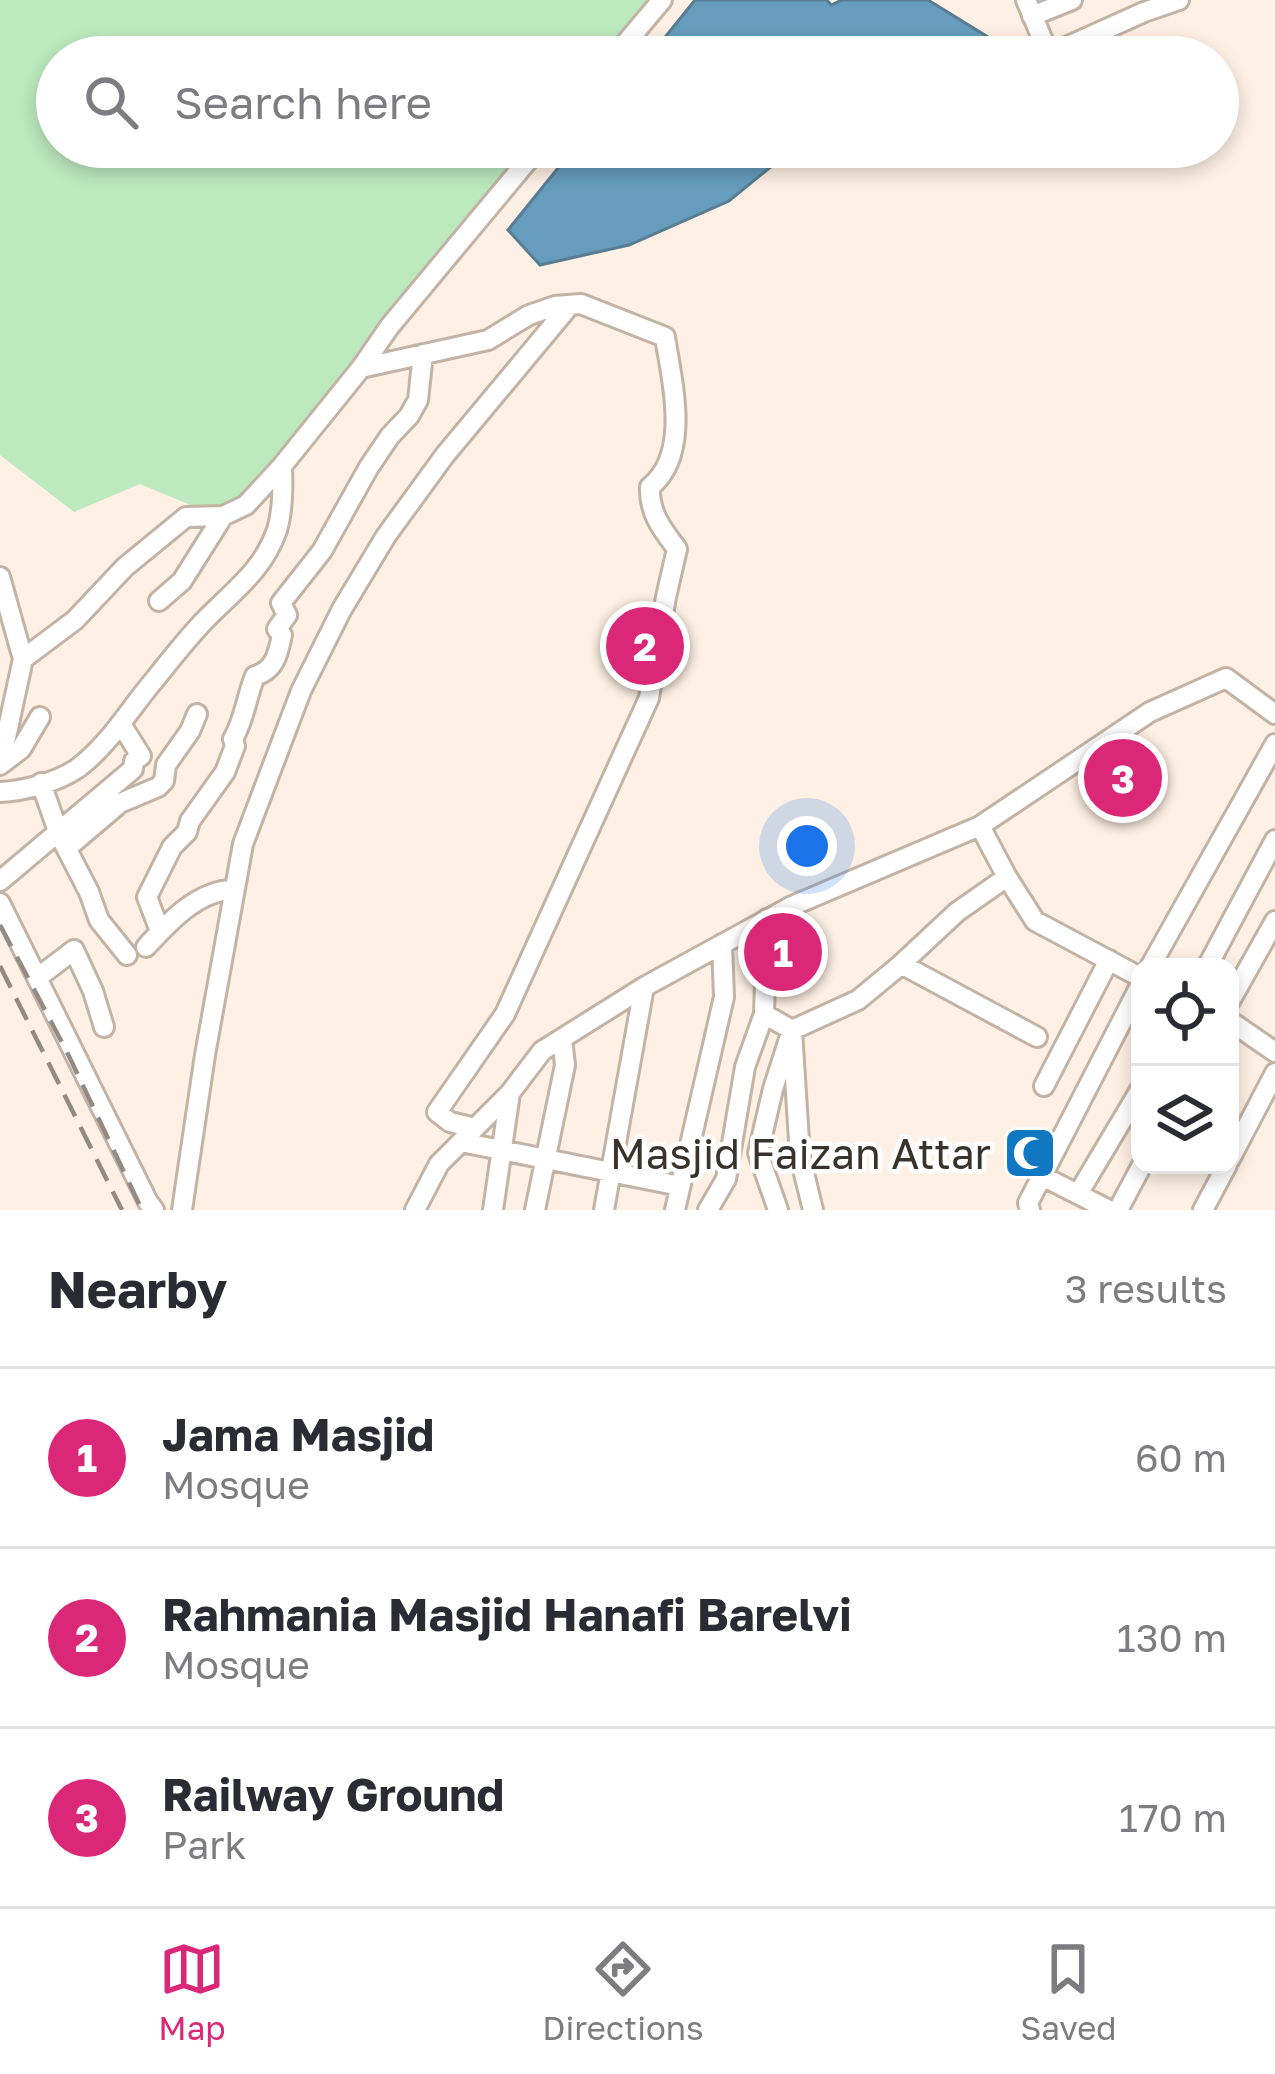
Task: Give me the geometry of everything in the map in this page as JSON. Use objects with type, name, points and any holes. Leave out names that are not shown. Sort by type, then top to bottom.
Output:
[{"type":"street","points":[[632,36],[662,0]]},
{"type":"street","points":[[1029,8],[1072,0]]},
{"type":"street","points":[[1085,36],[1141,6],[1179,0]]},
{"type":"street","points":[[23,659],[75,620],[125,567],[186,517],[223,516],[247,505],[522,168]]},
{"type":"street","points":[[361,368],[488,340],[529,315],[555,306],[580,304],[665,337],[674,436],[667,466],[650,488],[650,504],[677,549],[649,698],[505,1014],[437,1112],[468,1135],[502,1150],[680,1186]]},
{"type":"street","points":[[182,1210],[233,890],[253,813],[301,691],[342,608],[386,536],[445,455],[570,305]]},
{"type":"street","points":[[160,931],[147,896],[172,847],[225,772],[255,676],[265,673],[278,654],[282,635],[277,629],[287,615],[280,603],[322,551],[390,436],[410,416],[418,400],[423,354]]},
{"type":"street","points":[[0,792],[20,791],[73,772],[110,738],[199,626],[235,594],[260,563],[279,526],[282,466]]},
{"type":"street","points":[[159,601],[182,581],[223,516]]},
{"type":"street","points":[[0,577],[23,659],[4,717],[0,765]]},
{"type":"street","points":[[415,1210],[439,1164],[510,1093],[542,1052],[644,987],[792,906],[980,826],[1150,712],[1226,678],[1275,714]]},
{"type":"street","points":[[0,881],[120,803],[158,787],[197,714]]},
{"type":"street","points":[[0,765],[21,749],[40,717]]},
{"type":"street","points":[[62,839],[141,756],[121,724]]},
{"type":"street","points":[[1155,958],[1275,744]]},
{"type":"street","points":[[41,783],[99,920],[136,951],[182,910],[220,890],[233,890]]},
{"type":"street","points":[[980,826],[1035,921],[1131,975]]},
{"type":"street","points":[[1212,958],[1275,840]]},
{"type":"street","points":[[778,1210],[758,1153],[792,1030],[858,1000],[957,912],[1006,877]]},
{"type":"street","points":[[0,903],[154,1210]]},
{"type":"street","points":[[708,1210],[726,1179],[745,1067],[764,1014],[767,920]]},
{"type":"street","points":[[1239,985],[1275,921]]},
{"type":"street","points":[[675,1210],[724,997],[722,944]]},
{"type":"street","points":[[37,978],[74,950],[104,1027]]},
{"type":"street","points":[[1044,1086],[1109,960]]},
{"type":"street","points":[[901,964],[1037,1037]]},
{"type":"street","points":[[604,1210],[644,987]]},
{"type":"street","points":[[1034,1208],[1042,1177],[1131,999]]},
{"type":"street","points":[[764,1014],[792,1030]]},
{"type":"street","points":[[1239,1027],[1275,1052]]},
{"type":"street","points":[[792,1030],[800,1157],[813,1210]]},
{"type":"street","points":[[535,1210],[566,1065],[562,1039]]},
{"type":"street","points":[[1239,1141],[1275,1073]]},
{"type":"street","points":[[493,1210],[510,1093]]},
{"type":"street","points":[[1078,1194],[1131,1105]]},
{"type":"street","points":[[1118,1210],[1137,1174]]},
{"type":"street","points":[[1203,1210],[1222,1174]]},
{"type":"street","points":[[1042,1177],[1108,1210]]},
{"type":"green space","points":[[0,0],[651,0],[621,36],[36,36],[36,168],[514,168],[234,508],[200,509],[140,484],[74,512],[0,455]]},
{"type":"water","points":[[695,0],[827,0],[831,5],[842,0],[928,0],[986,36],[666,36]]},
{"type":"water","points":[[558,168],[769,168],[729,201],[629,245],[540,265],[508,230]]},
{"type":"railway","points":[[0,925],[142,1210]]},
{"type":"railway","points":[[0,966],[122,1210]]},
{"type":"place","name":"Rahmania Masjid Hanafi Barelvi","points":[[645,646]]},
{"type":"place","name":"Railway Ground","points":[[1123,778]]},
{"type":"place","name":"Jama Masjid","points":[[783,952]]},
{"type":"place","name":"Masjid Faizan Attar","points":[[1030,1153]]}]
